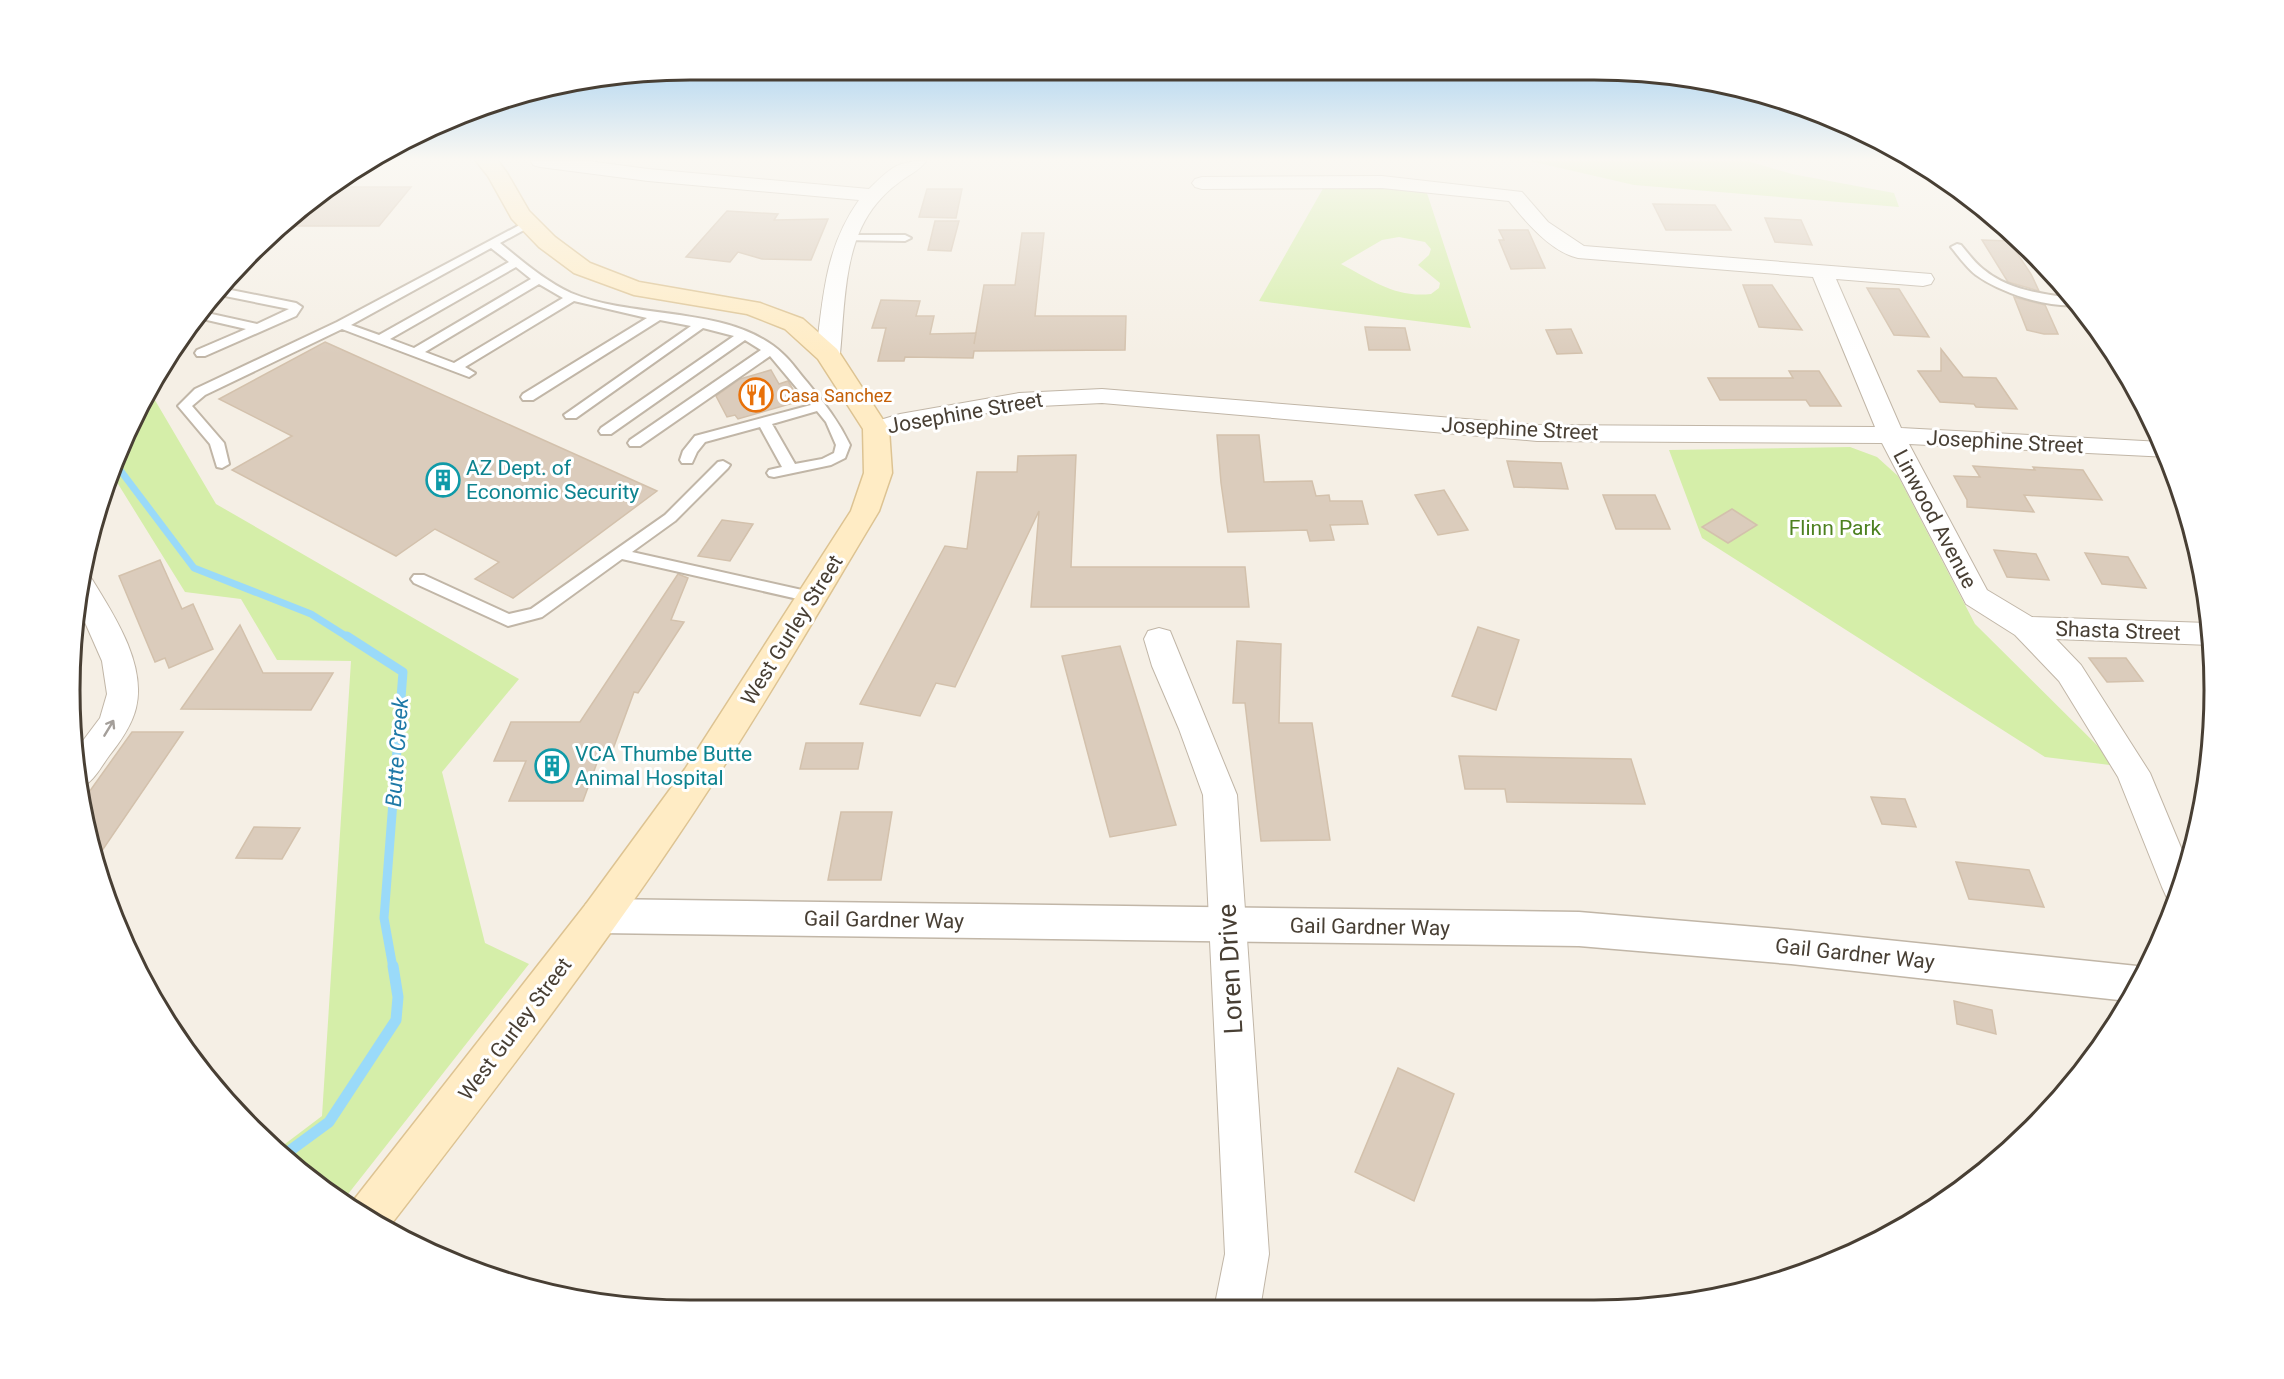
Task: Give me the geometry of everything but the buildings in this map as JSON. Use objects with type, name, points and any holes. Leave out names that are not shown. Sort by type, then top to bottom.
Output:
[{"type":"main road","points":[[531,225],[547,242],[582,268],[634,288],[752,308],[794,324],[828,354],[876,429]]},
{"type":"main road","name":"West Gurley Street","points":[[373,1211],[488,1065],[600,916],[697,779],[865,511],[878,473],[876,429]]},
{"type":"street","points":[[828,354],[840,255],[852,225]]},
{"type":"street","points":[[1540,225],[1578,252],[1923,279]]},
{"type":"street","name":"Linwood Avenue","points":[[1822,272],[1891,435],[1976,597],[2026,627],[2070,673],[2133,773],[2175,875]]},
{"type":"street","name":"Josephine Street","points":[[876,429],[900,422],[1019,400],[1102,396],[1537,433],[1891,435],[2155,449]]},
{"type":"street","points":[[84,763],[108,731],[120,709],[123,683],[112,648],[87,597]]},
{"type":"street","name":"Shasta Street","points":[[2026,627],[2201,634]]},
{"type":"street","name":"Loren Drive","points":[[1159,639],[1167,666],[1195,729],[1220,795],[1247,1254],[1239,1300]]},
{"type":"street","name":"Gail Gardner Way","points":[[600,916],[1579,929],[1791,947],[2129,983]]},
{"type":"lane","points":[[222,464],[217,442],[185,406],[200,392],[341,326],[525,225]]},
{"type":"lane","points":[[847,238],[905,238]]},
{"type":"lane","points":[[492,243],[539,279],[573,297],[607,307],[702,324],[744,335],[770,350],[791,369],[832,421],[843,445],[840,455],[825,462],[774,473]]},
{"type":"lane","points":[[1957,247],[1978,272],[2012,290],[2027,295],[2064,300]]},
{"type":"lane","points":[[379,340],[517,262]]},
{"type":"lane","points":[[415,353],[539,279]]},
{"type":"lane","points":[[201,353],[292,313],[296,307],[226,293]]},
{"type":"lane","points":[[454,368],[573,297]]},
{"type":"lane","points":[[207,316],[259,328]]},
{"type":"lane","points":[[528,397],[657,317]]},
{"type":"lane","points":[[572,415],[702,324]]},
{"type":"lane","points":[[341,326],[469,373]]},
{"type":"lane","points":[[606,430],[744,335]]},
{"type":"lane","points":[[635,444],[770,350]]},
{"type":"lane","points":[[687,460],[690,452],[700,440],[820,406]]},
{"type":"lane","points":[[764,422],[791,470]]},
{"type":"lane","points":[[419,579],[508,620],[536,614],[670,518],[723,465]]},
{"type":"lane","points":[[620,554],[811,597]]},
{"type":"green space","points":[[1302,225],[1438,225],[1471,328],[1259,301]],"holes":[[[1399,237],[1425,242],[1431,249],[1429,255],[1418,265],[1440,283],[1439,288],[1431,294],[1418,295],[1395,290],[1374,282],[1341,264],[1382,240]]]},
{"type":"green space","points":[[154,398],[216,504],[519,679],[442,772],[485,943],[529,964],[348,1195],[284,1145],[322,1116],[351,661],[277,660],[241,599],[185,592],[116,481]]},
{"type":"green space","name":"Flinn Park","points":[[1850,447],[1877,457],[1898,476],[1975,624],[2118,766],[2045,757],[1702,538],[1669,450]]},
{"type":"waterway","name":"Butte Creek","points":[[120,471],[194,568],[311,614],[349,638]]},
{"type":"waterway","name":"Butte Creek","points":[[347,636],[403,672],[384,918],[393,968]]},
{"type":"waterway","name":"Butte Creek","points":[[290,1151],[329,1122],[396,1020],[398,997],[393,966]]},
{"type":"place","name":"Casa Sanchez","points":[[756,395]]},
{"type":"place","name":"AZ Dept. of Economic Security","points":[[443,480]]},
{"type":"place","name":"VCA Thumbe Butte Animal Hospital","points":[[552,766]]}]
